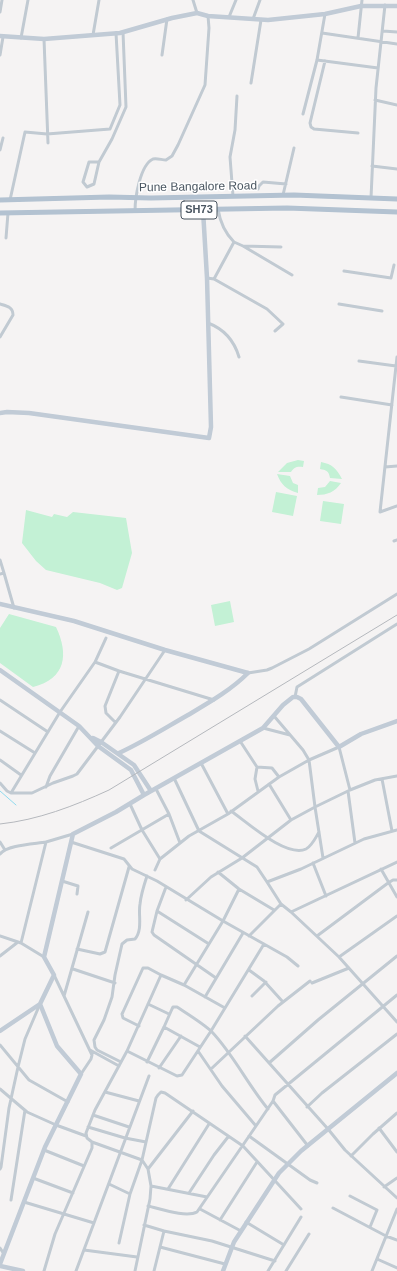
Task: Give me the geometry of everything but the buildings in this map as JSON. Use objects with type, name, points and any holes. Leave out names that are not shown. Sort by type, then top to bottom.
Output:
[{"type":"main road","name":"Pune Bangalore Road","points":[[0,200],[117,196],[135,198],[283,195],[397,199]]},
{"type":"main road","name":"Pune Bangalore Road","points":[[0,213],[293,208],[397,212]]},
{"type":"street","points":[[0,12],[2,0]]},
{"type":"street","points":[[21,38],[28,0]]},
{"type":"street","points":[[93,35],[99,0]]},
{"type":"street","points":[[193,0],[197,13]]},
{"type":"street","points":[[229,17],[236,0]]},
{"type":"street","points":[[253,19],[260,0]]},
{"type":"street","points":[[358,38],[362,0]]},
{"type":"street","points":[[371,198],[378,68],[387,4]]},
{"type":"street","points":[[0,54],[2,36],[44,39],[116,33],[167,19],[197,13],[208,16],[261,20],[325,14],[361,6],[387,4],[397,6]]},
{"type":"street","points":[[303,114],[317,60],[325,14]]},
{"type":"street","points":[[135,211],[135,198],[141,175],[152,160],[157,158],[166,160],[172,156],[204,90],[209,28],[208,16]]},
{"type":"street","points":[[162,55],[167,19]]},
{"type":"street","points":[[251,83],[261,20]]},
{"type":"street","points":[[383,31],[397,32]]},
{"type":"street","points":[[99,162],[89,162],[83,182],[87,187],[94,184],[99,162],[112,139],[126,107],[123,32]]},
{"type":"street","points":[[10,200],[25,132],[47,134],[110,129],[120,105],[116,33]]},
{"type":"street","points":[[322,33],[397,44]]},
{"type":"street","points":[[44,39],[48,143]]},
{"type":"street","points":[[317,60],[378,68]]},
{"type":"street","points":[[325,61],[310,123],[311,127],[314,129],[358,133]]},
{"type":"street","points":[[233,196],[230,156],[235,130],[238,96]]},
{"type":"street","points":[[376,100],[397,105]]},
{"type":"street","points":[[0,150],[3,138]]},
{"type":"street","points":[[283,195],[294,148]]},
{"type":"street","points":[[372,166],[397,169]]},
{"type":"street","points":[[258,189],[263,182],[286,184]]},
{"type":"street","points":[[218,209],[219,218],[223,229],[234,242],[292,275]]},
{"type":"street","points":[[0,413],[29,413],[209,438],[207,278],[203,210]]},
{"type":"street","points":[[6,238],[8,213]]},
{"type":"street","points":[[214,279],[234,242]]},
{"type":"street","points":[[243,246],[281,247]]},
{"type":"street","points":[[344,271],[391,278],[394,265]]},
{"type":"street","points":[[207,278],[214,279],[273,314],[284,324],[275,331]]},
{"type":"street","points":[[0,304],[10,308],[13,311],[13,315],[0,337]]},
{"type":"street","points":[[339,304],[382,311]]},
{"type":"street","points":[[208,323],[218,327],[226,334],[235,345],[239,357]]},
{"type":"street","points":[[397,357],[380,512],[397,506]]},
{"type":"street","points":[[359,361],[396,366]]},
{"type":"street","points":[[340,397],[392,406]]},
{"type":"street","points":[[385,467],[397,466]]},
{"type":"street","points":[[0,560],[14,608]]},
{"type":"street","points":[[0,574],[4,573]]},
{"type":"street","points":[[0,604],[74,621],[165,650],[248,673],[267,670],[309,649],[397,594]]},
{"type":"street","points":[[295,696],[297,687],[397,624]]},
{"type":"street","points":[[11,792],[60,712],[95,662],[106,638]]},
{"type":"street","points":[[0,783],[7,791],[32,793],[73,776],[79,771],[100,744],[165,650]]},
{"type":"street","points":[[95,662],[119,671],[214,700]]},
{"type":"street","points":[[0,670],[79,726],[91,738],[132,770],[144,794]]},
{"type":"street","points":[[115,722],[106,713],[105,706],[119,671]]},
{"type":"street","points":[[119,753],[146,740],[214,700],[237,684],[248,673]]},
{"type":"street","points":[[0,854],[5,850],[46,842],[73,834],[116,812],[144,794],[263,728],[289,699],[295,696]]},
{"type":"street","points":[[295,696],[301,699],[339,747],[349,791],[355,843]]},
{"type":"street","points":[[0,700],[48,732]]},
{"type":"street","points":[[274,716],[303,750],[309,760],[323,858]]},
{"type":"street","points":[[155,870],[160,859],[180,843],[228,814],[279,777],[309,760],[339,747],[361,734],[397,721]]},
{"type":"street","points":[[46,787],[50,776],[79,726]]},
{"type":"street","points":[[263,728],[290,735]]},
{"type":"street","points":[[0,731],[35,753]]},
{"type":"street","points":[[240,741],[257,767],[255,779],[258,791]]},
{"type":"street","points":[[100,744],[119,753],[136,768],[169,814],[180,843]]},
{"type":"street","points":[[0,760],[21,775]]},
{"type":"street","points":[[201,763],[228,814]]},
{"type":"street","points":[[257,767],[272,768],[279,777]]},
{"type":"street","points":[[186,900],[206,881],[242,858],[267,837],[291,820],[315,806],[375,780],[397,776]]},
{"type":"street","points":[[174,778],[199,831],[257,867],[281,904],[339,957],[397,1022]]},
{"type":"street","points":[[382,779],[392,831]]},
{"type":"street","points":[[269,784],[291,820]]},
{"type":"street","points":[[130,804],[142,830],[160,859]]},
{"type":"street","points":[[231,811],[267,837],[287,849],[301,850],[307,848],[320,832]]},
{"type":"street","points":[[111,848],[169,814]]},
{"type":"street","points":[[267,882],[313,863],[355,843],[397,830]]},
{"type":"street","points":[[44,957],[73,834]]},
{"type":"street","points":[[0,842],[5,850]]},
{"type":"street","points":[[0,956],[20,943],[46,842]]},
{"type":"street","points":[[71,842],[124,859],[130,867],[287,957],[298,966]]},
{"type":"street","points":[[291,912],[397,862]]},
{"type":"street","points":[[313,863],[326,896]]},
{"type":"street","points":[[77,949],[100,954],[105,952],[130,867]]},
{"type":"street","points":[[380,869],[397,897]]},
{"type":"street","points":[[218,872],[239,889],[274,910]]},
{"type":"street","points":[[121,1062],[97,1050],[94,1044],[112,997],[122,944],[138,935],[140,904],[147,876]]},
{"type":"street","points":[[317,936],[388,883],[393,880],[397,880]]},
{"type":"street","points":[[62,881],[78,886],[77,894]]},
{"type":"street","points":[[166,888],[157,911],[152,932],[154,935],[216,978]]},
{"type":"street","points":[[184,985],[197,965],[239,889]]},
{"type":"street","points":[[249,936],[281,904]]},
{"type":"street","points":[[157,911],[209,944]]},
{"type":"street","points":[[64,996],[73,969],[77,949],[88,912]]},
{"type":"street","points":[[339,957],[397,916]]},
{"type":"street","points":[[205,997],[243,933]]},
{"type":"street","points":[[0,936],[20,943],[44,957],[54,974],[92,1057],[81,1074],[44,1150],[0,1265],[23,1271]]},
{"type":"street","points":[[127,1051],[159,1068],[180,1076],[182,1075],[211,1031],[264,944]]},
{"type":"street","points":[[269,1063],[318,1020],[397,956]]},
{"type":"street","points":[[139,1026],[123,1018],[122,1014],[143,968],[148,968],[184,985],[225,1008]]},
{"type":"street","points":[[210,1069],[283,1002],[311,982],[349,968]]},
{"type":"street","points":[[73,969],[115,984]]},
{"type":"street","points":[[249,970],[266,982],[283,1002]]},
{"type":"street","points":[[0,1169],[11,1098],[25,1039],[54,974]]},
{"type":"street","points":[[86,1136],[93,1115],[127,1051],[161,974]]},
{"type":"street","points":[[252,996],[266,982]]},
{"type":"street","points":[[148,1206],[186,1214],[194,1214],[200,1209],[273,1101],[275,1095],[397,995]]},
{"type":"street","points":[[0,1030],[40,1004]]},
{"type":"street","points":[[40,1004],[57,1046],[81,1074]]},
{"type":"street","points":[[148,1004],[169,1014]]},
{"type":"street","points":[[147,1062],[169,1014],[173,1007],[176,1007],[211,1031],[228,1053],[255,1094],[268,1108]]},
{"type":"street","points":[[164,1027],[181,1036],[199,1049],[210,1069],[222,1086],[256,1126]]},
{"type":"street","points":[[307,1107],[322,1093],[397,1034]]},
{"type":"street","points":[[159,1068],[181,1036]]},
{"type":"street","points":[[246,1036],[351,1156],[397,1198]]},
{"type":"street","points":[[0,1045],[18,1067],[34,1083],[68,1102]]},
{"type":"street","points":[[89,1049],[119,1066]]},
{"type":"street","points":[[223,1271],[240,1231],[279,1173],[328,1129],[397,1073]]},
{"type":"street","points":[[76,1271],[149,1076]]},
{"type":"street","points":[[0,1089],[25,1110],[56,1125],[86,1136],[92,1142],[142,1160],[148,1169],[151,1186],[135,1271]]},
{"type":"street","points":[[105,1092],[139,1102]]},
{"type":"street","points":[[119,1243],[130,1194],[142,1160],[156,1098],[160,1093],[166,1093],[243,1146],[301,1209]]},
{"type":"street","points":[[273,1101],[308,1146]]},
{"type":"street","points":[[11,1200],[25,1110]]},
{"type":"street","points":[[148,1169],[193,1111]]},
{"type":"street","points":[[351,1156],[379,1128],[397,1113]]},
{"type":"street","points":[[93,1115],[129,1127]]},
{"type":"street","points":[[168,1189],[209,1124]]},
{"type":"street","points":[[88,1127],[125,1138],[146,1142]]},
{"type":"street","points":[[379,1128],[396,1148],[397,1152]]},
{"type":"street","points":[[189,1193],[214,1155],[228,1137]]},
{"type":"street","points":[[249,1137],[310,1180],[317,1183]]},
{"type":"street","points":[[44,1271],[55,1234],[92,1148],[92,1142]]},
{"type":"street","points":[[44,1150],[84,1166]]},
{"type":"street","points":[[220,1220],[257,1162]]},
{"type":"street","points":[[34,1178],[73,1193]]},
{"type":"street","points":[[384,1187],[397,1178]]},
{"type":"street","points":[[109,1184],[130,1194]]},
{"type":"street","points":[[151,1186],[207,1197]]},
{"type":"street","points":[[350,1196],[377,1210],[370,1227]]},
{"type":"street","points":[[24,1202],[94,1223]]},
{"type":"street","points":[[333,1208],[386,1236],[397,1240]]},
{"type":"street","points":[[200,1209],[240,1231]]},
{"type":"street","points":[[372,1271],[397,1209]]},
{"type":"street","points":[[268,1271],[301,1217]]},
{"type":"street","points":[[246,1222],[284,1245]]},
{"type":"street","points":[[144,1225],[164,1231],[212,1241],[274,1261]]},
{"type":"street","points":[[154,1271],[164,1231]]},
{"type":"street","points":[[286,1271],[308,1234]]},
{"type":"street","points":[[160,1247],[226,1264]]},
{"type":"street","points":[[0,1248],[4,1254]]},
{"type":"street","points":[[84,1250],[137,1258]]},
{"type":"street","points":[[377,1259],[396,1267],[392,1271]]},
{"type":"green space","points":[[298,460],[304,461],[303,467],[296,467],[291,472],[278,472],[287,463]]},
{"type":"green space","points":[[321,462],[334,468],[342,479],[330,478],[327,471],[320,469]]},
{"type":"green space","points":[[277,474],[290,476],[293,483],[298,485],[298,493],[285,486],[280,481]]},
{"type":"green space","points":[[330,481],[341,483],[336,489],[330,492],[317,495],[318,488],[325,487]]},
{"type":"green space","points":[[276,492],[297,496],[293,516],[272,512]]},
{"type":"green space","points":[[323,501],[344,504],[341,524],[320,521]]},
{"type":"green space","points":[[26,510],[52,517],[54,514],[67,517],[73,512],[126,518],[132,553],[122,588],[117,590],[100,583],[46,570],[36,561],[22,543]]},
{"type":"green space","points":[[230,601],[234,622],[215,626],[211,605]]},
{"type":"green space","points":[[9,614],[56,627],[63,647],[62,664],[58,672],[44,683],[33,687],[0,663],[0,628]]},
{"type":"waterway","points":[[0,791],[16,805]]},
{"type":"railway","points":[[0,824],[56,812],[109,790],[397,615]]}]
